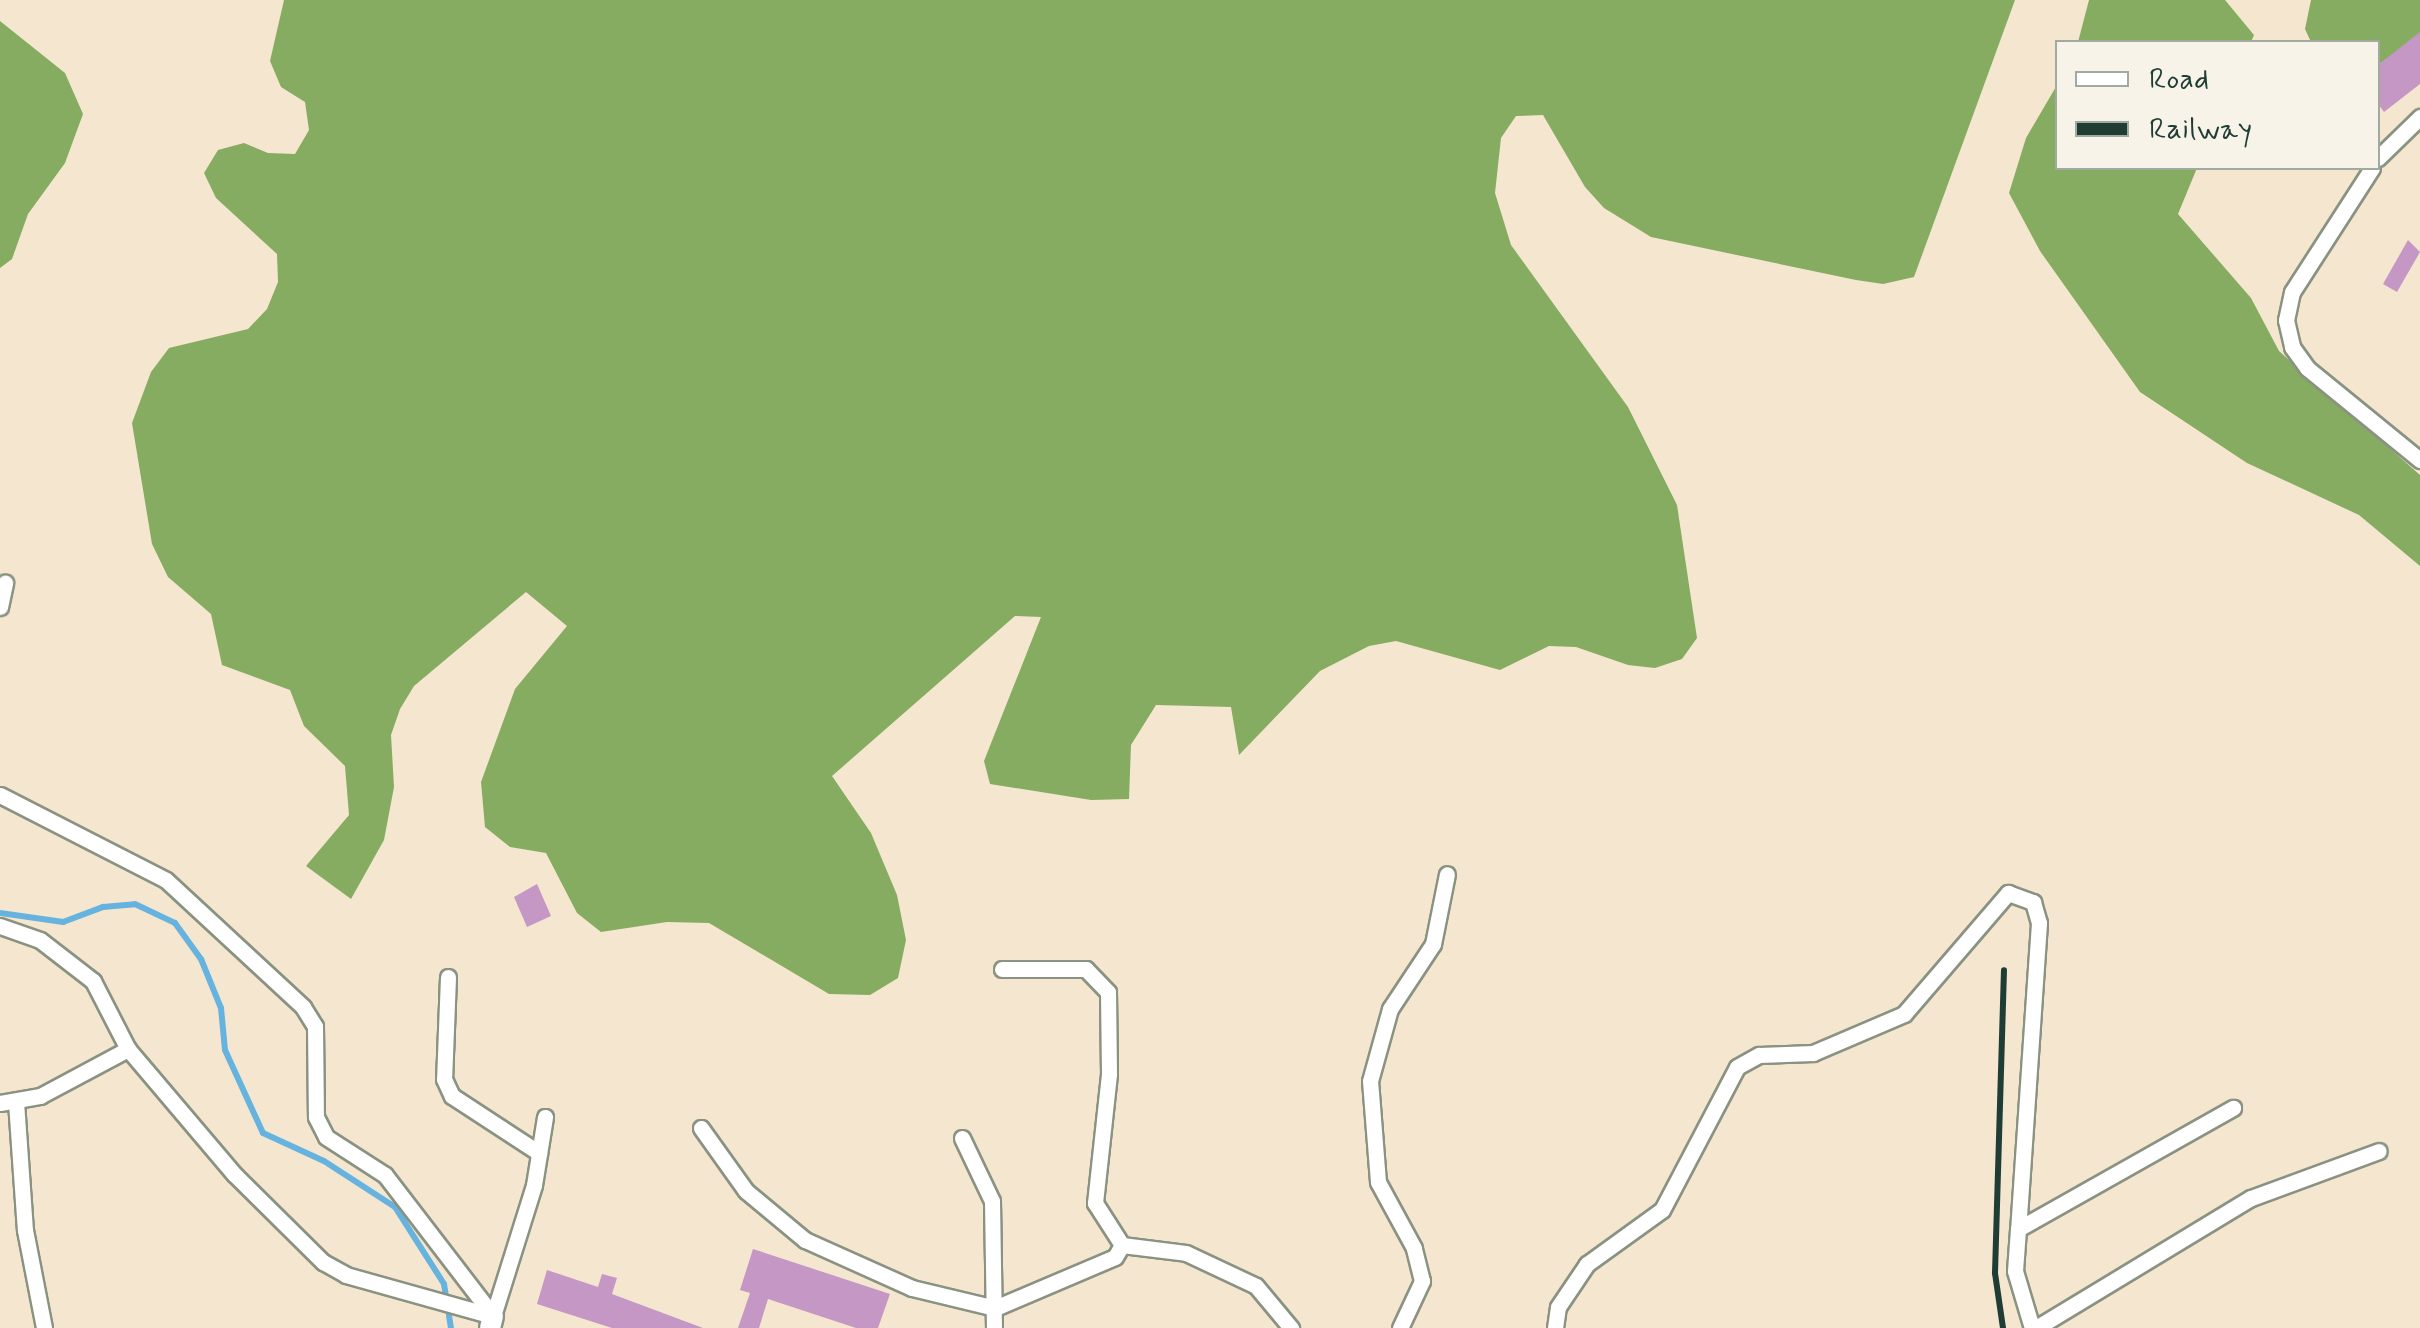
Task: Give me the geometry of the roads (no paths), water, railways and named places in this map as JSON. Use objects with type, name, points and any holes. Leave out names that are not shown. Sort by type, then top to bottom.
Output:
[{"type":"street","points":[[2380,156],[2420,116]]},
{"type":"street","points":[[2371,170],[2292,292],[2286,320],[2292,347],[2307,368],[2420,460]]},
{"type":"street","points":[[0,607],[5,583]]},
{"type":"street","points":[[0,795],[166,880],[302,1007],[316,1026],[316,1118],[326,1137],[386,1175],[492,1322]]},
{"type":"street","points":[[1400,1328],[1422,1281],[1414,1248],[1378,1182],[1370,1081],[1390,1009],[1433,944],[1447,874]]},
{"type":"street","points":[[1555,1328],[1558,1307],[1587,1264],[1662,1210],[1737,1066],[1759,1054],[1813,1054],[1904,1014],[2008,893],[2034,902],[2039,923],[2015,1270],[2034,1328],[2251,1198],[2379,1152]]},
{"type":"street","points":[[0,926],[40,940],[93,981],[128,1048],[235,1175],[322,1262],[346,1275],[458,1304],[492,1322]]},
{"type":"street","points":[[1002,969],[1086,969],[1108,992],[1109,1074],[1095,1203],[1122,1245]]},
{"type":"street","points":[[448,977],[444,1079],[452,1096],[539,1153]]},
{"type":"street","points":[[44,1328],[25,1230],[8,1102],[98,1070],[128,1048]]},
{"type":"street","points":[[2018,1229],[2233,1108]]},
{"type":"street","points":[[492,1322],[539,1153],[545,1117]]},
{"type":"street","points":[[701,1128],[746,1190],[805,1240],[912,1288],[995,1308],[1115,1257],[1122,1245]]},
{"type":"street","points":[[962,1138],[992,1201],[994,1328]]},
{"type":"street","points":[[1122,1245],[1186,1253],[1256,1286],[1291,1328]]},
{"type":"waterway","points":[[0,913],[63,922],[103,907],[135,904],[175,923],[201,959],[221,1008],[225,1050],[263,1133],[324,1161],[395,1207],[444,1284],[451,1328]]},
{"type":"railway","points":[[2003,1328],[1995,1273],[2004,970]]}]
